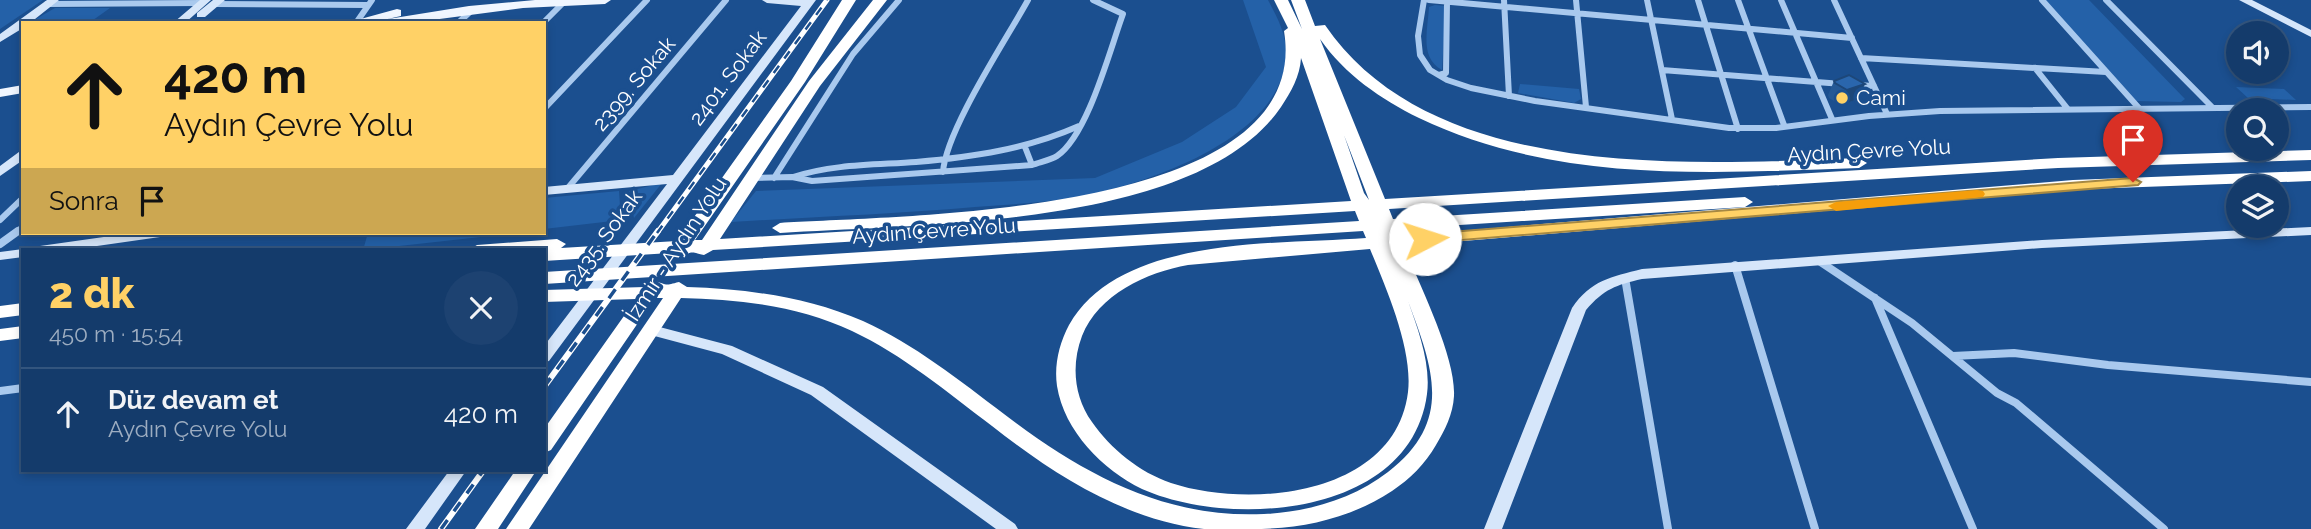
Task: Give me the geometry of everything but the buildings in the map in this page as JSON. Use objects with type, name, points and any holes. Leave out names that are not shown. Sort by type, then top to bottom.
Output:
[{"type":"highway","name":"İzmir - Aydın Yolu","points":[[517,529],[814,84],[880,0]]},
{"type":"highway","points":[[1292,3],[1361,77],[1397,100],[1432,120],[1486,141],[1541,154],[1644,167],[1918,162],[2058,163]]},
{"type":"highway","points":[[729,237],[1035,209],[1127,191],[1168,178],[1209,160],[1238,141],[1269,114],[1286,89],[1294,66],[1292,3]]},
{"type":"highway","points":[[1292,3],[1301,40],[1399,305],[1419,384],[1413,415],[1393,449],[1365,474],[1337,489],[1273,502],[1206,500],[1166,490],[1116,463],[1083,429],[1068,394],[1066,360],[1078,325],[1101,297],[1136,275],[1180,260],[1329,238],[1444,229],[2085,185],[2311,176]]},
{"type":"highway","points":[[546,296],[729,293],[782,302],[824,313],[871,332],[912,355],[1055,461],[1115,496],[1168,514],[1228,524],[1273,523],[1323,514],[1368,497],[1405,470],[1431,438],[1444,397],[1438,358],[1292,3]]},
{"type":"highway","name":"İzmir - Aydın Yolu","points":[[546,442],[797,82],[845,6]]},
{"type":"highway","points":[[845,6],[869,15]]},
{"type":"highway","name":"Aydın Çevre Yolu","points":[[546,255],[611,245],[729,237],[1318,208],[2058,163],[2311,155]]},
{"type":"highway","name":"Aydın Çevre Yolu","points":[[546,278],[1329,238]]},
{"type":"highway","points":[[531,248],[611,245]]},
{"type":"highway","points":[[0,312],[21,309]]},
{"type":"highway","points":[[0,335],[21,332]]},
{"type":"highway","points":[[486,529],[525,472]]},
{"type":"main road","points":[[370,11],[517,2],[605,0]]},
{"type":"main road","points":[[401,21],[517,2]]},
{"type":"main road","points":[[0,86],[21,83]]},
{"type":"main road","points":[[0,93],[21,89]]},
{"type":"street","points":[[546,107],[648,0]]},
{"type":"street","name":"2399. Sokak","points":[[567,189],[726,0]]},
{"type":"street","points":[[767,0],[810,2]]},
{"type":"street","points":[[774,177],[853,54],[899,0]]},
{"type":"street","points":[[943,172],[944,158],[1028,0]]},
{"type":"street","points":[[751,178],[792,177],[812,181],[943,172],[1031,165],[1057,156],[1069,144],[1088,113],[1123,14],[1093,0]]},
{"type":"street","points":[[1852,38],[1651,21],[1505,3],[1427,0],[1417,45],[1422,62],[1438,75],[1462,86],[1509,96],[1738,129],[1887,114],[2067,108],[2311,107]]},
{"type":"street","points":[[1576,0],[1586,107]]},
{"type":"street","points":[[1647,0],[1672,119]]},
{"type":"street","points":[[1698,0],[1738,129]]},
{"type":"street","points":[[1738,0],[1784,125]]},
{"type":"street","points":[[1781,0],[1832,119]]},
{"type":"street","points":[[1834,0],[1887,114]]},
{"type":"street","points":[[2042,0],[2138,107]]},
{"type":"street","points":[[2106,0],[2213,107]]},
{"type":"street","points":[[2244,0],[2311,34]]},
{"type":"street","points":[[545,21],[566,1]]},
{"type":"street","points":[[24,21],[50,2],[210,2],[370,11]]},
{"type":"street","points":[[181,21],[210,2]]},
{"type":"street","points":[[194,21],[210,2]]},
{"type":"street","name":"2401. Sokak","points":[[675,179],[810,2]]},
{"type":"street","points":[[1438,75],[1446,73],[1447,2]]},
{"type":"street","points":[[1505,3],[1509,96]]},
{"type":"street","points":[[460,21],[471,10]]},
{"type":"street","points":[[0,39],[21,23]]},
{"type":"street","points":[[1861,58],[2106,72]]},
{"type":"street","points":[[2035,68],[2067,108]]},
{"type":"street","points":[[1662,70],[1874,86]]},
{"type":"street","points":[[792,177],[815,169],[944,158],[1025,147],[1080,125]]},
{"type":"street","points":[[0,162],[21,146]]},
{"type":"street","points":[[1025,147],[1031,165]]},
{"type":"street","points":[[0,172],[21,155]]},
{"type":"street","points":[[546,191],[675,179]]},
{"type":"street","name":"2435. Sokak","points":[[546,353],[675,179]]},
{"type":"street","points":[[0,220],[21,200]]},
{"type":"street","points":[[0,244],[21,228]]},
{"type":"street","points":[[1493,529],[1579,308],[1591,294],[1607,283],[1643,274],[1735,265],[2042,244],[2311,231]]},
{"type":"street","points":[[51,248],[136,235]]},
{"type":"street","points":[[0,256],[21,253]]},
{"type":"street","points":[[1819,261],[1875,298],[2074,450],[2164,529]]},
{"type":"street","points":[[1735,265],[1815,529]]},
{"type":"street","points":[[1625,278],[1668,529]]},
{"type":"street","points":[[1875,298],[1973,529]]},
{"type":"street","points":[[652,330],[727,350],[817,390],[1009,529]]},
{"type":"street","points":[[1951,356],[2014,353],[2108,366],[2311,382]]},
{"type":"street","points":[[0,391],[21,388]]},
{"type":"street","points":[[415,529],[457,472]]},
{"type":"shaded area","points":[[0,0],[43,0],[0,29]]},
{"type":"shaded area","points":[[1243,0],[1268,0],[1278,20],[1286,48],[1280,83],[1264,108],[1242,129],[1184,164],[1123,186],[1052,201],[731,222],[756,191],[1095,178],[1182,142],[1236,107],[1266,67]]},
{"type":"shaded area","points":[[2045,0],[2089,0],[2185,99],[2181,102],[2135,101]]},
{"type":"shaded area","points":[[1446,6],[1442,70],[1430,58],[1426,42],[1429,7]]},
{"type":"shaded area","points":[[55,8],[110,8],[92,21],[32,21]]},
{"type":"shaded area","points":[[1520,84],[1579,89],[1581,99],[1574,103],[1518,93]]},
{"type":"shaded area","points":[[2236,87],[2284,89],[2296,100],[2289,98],[2248,98]]},
{"type":"shaded area","points":[[662,183],[634,218],[629,191]]},
{"type":"shaded area","points":[[619,191],[621,220],[546,229],[546,198]]},
{"type":"shaded area","points":[[367,235],[499,235],[381,248],[364,248]]},
{"type":"railway","points":[[657,233],[827,0]]},
{"type":"railway","points":[[546,384],[658,231]]},
{"type":"railway","points":[[441,529],[482,472]]},
{"type":"slow traffic","points":[[1836,206],[1977,194]]},
{"type":"place","name":"Cami","points":[[1842,98]]},
{"type":"route","points":[[1425,239],[2133,182]]}]
